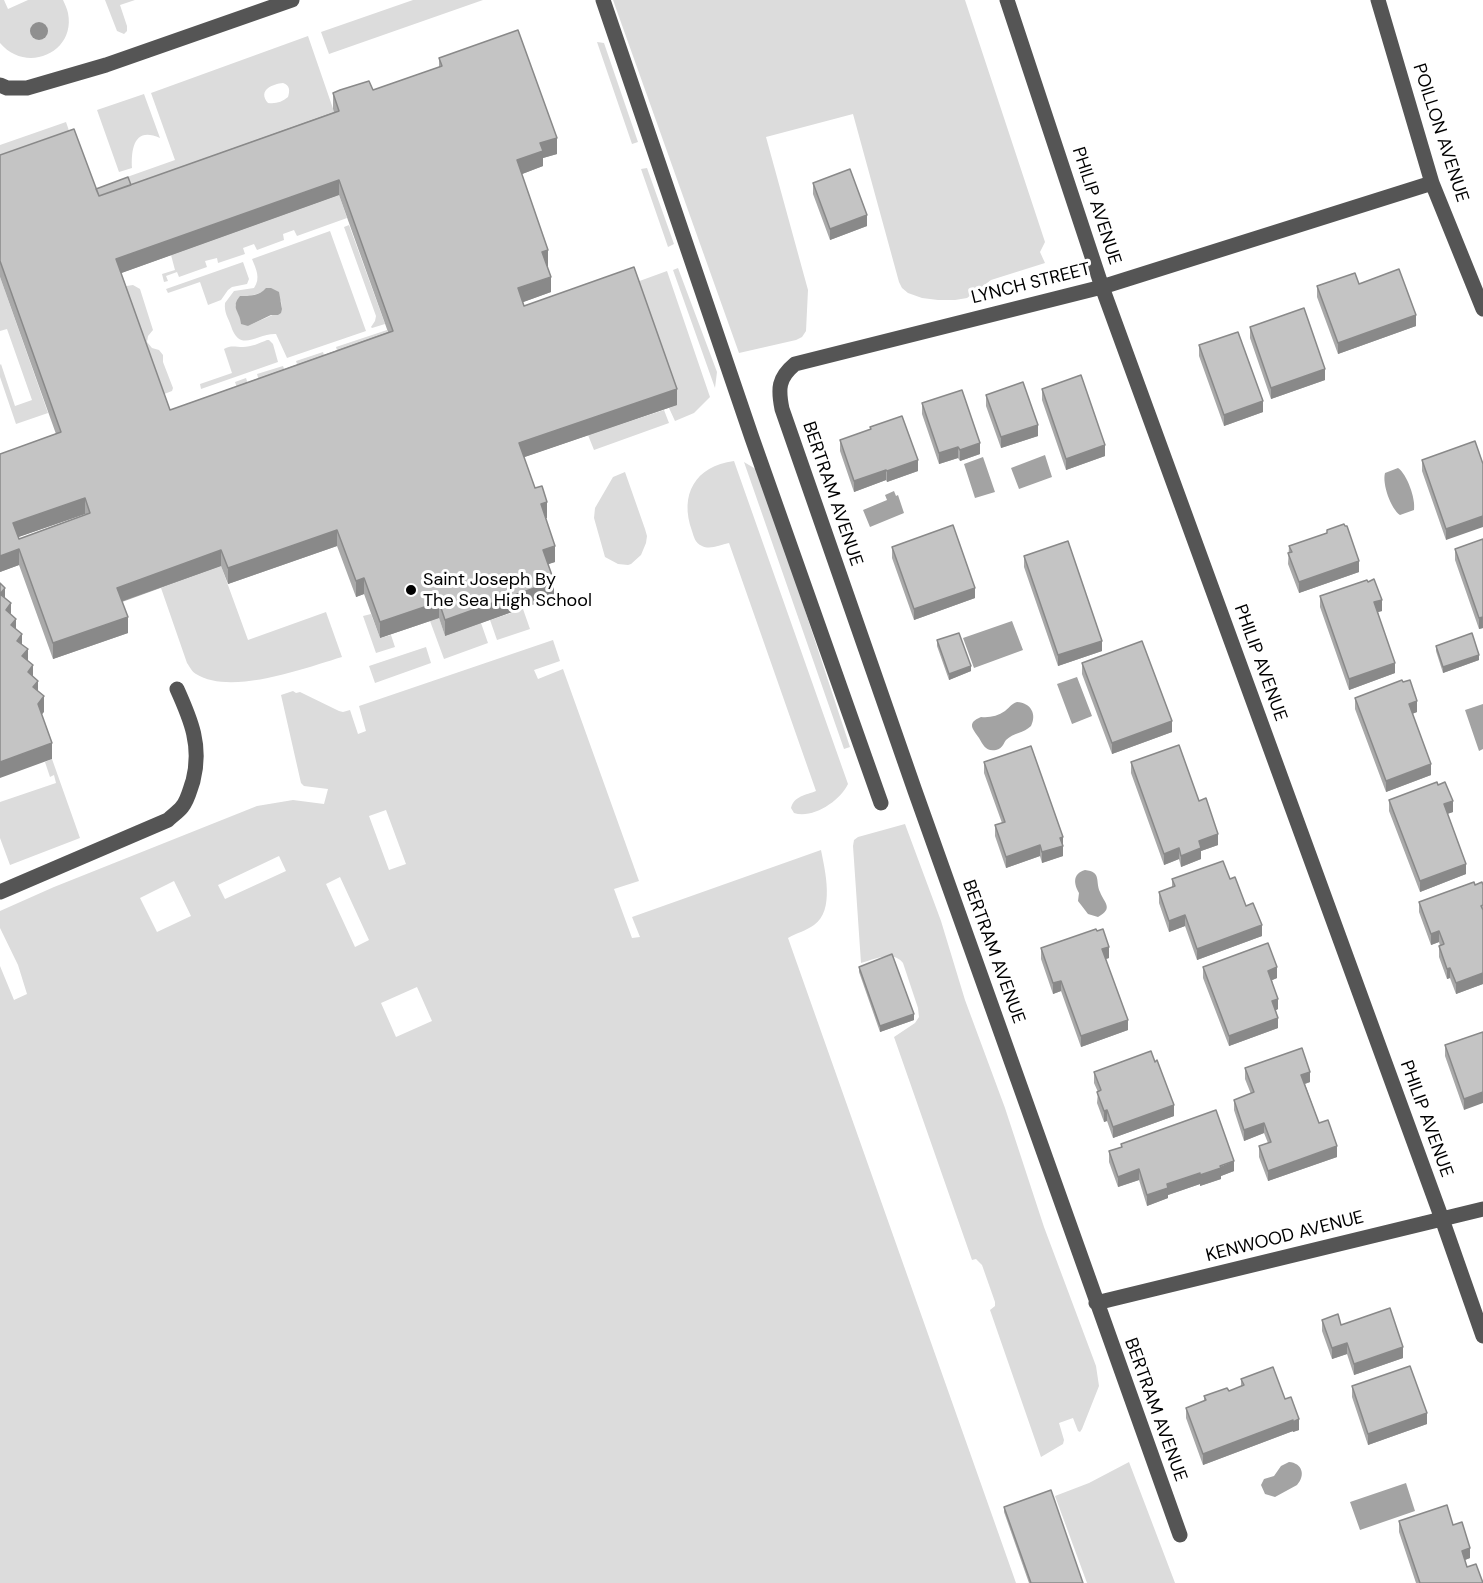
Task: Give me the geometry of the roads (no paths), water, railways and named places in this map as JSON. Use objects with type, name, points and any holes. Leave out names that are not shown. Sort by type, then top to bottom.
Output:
[{"type":"street","points":[[0,86],[27,88],[106,65],[292,0]]},
{"type":"street","points":[[603,0],[752,438],[881,803]]},
{"type":"street","name":"PHILIP AVENUE","points":[[1007,0],[1102,287],[1483,1336]]},
{"type":"street","name":"POILLON AVENUE","points":[[1378,0],[1432,183],[1483,309]]},
{"type":"street","name":"LYNCH STREET","points":[[781,380],[795,364],[1102,287],[1432,183]]},
{"type":"street","name":"BERTRAM AVENUE","points":[[781,380],[779,392],[782,409],[915,791],[1180,1535]]},
{"type":"street","points":[[0,892],[168,820],[182,807],[195,775],[196,739],[190,717],[177,689]]},
{"type":"street","name":"KENWOOD AVENUE","points":[[1096,1303],[1483,1209]]},
{"type":"place","name":"Saint Joseph By The Sea High School","points":[[411,590]]}]
